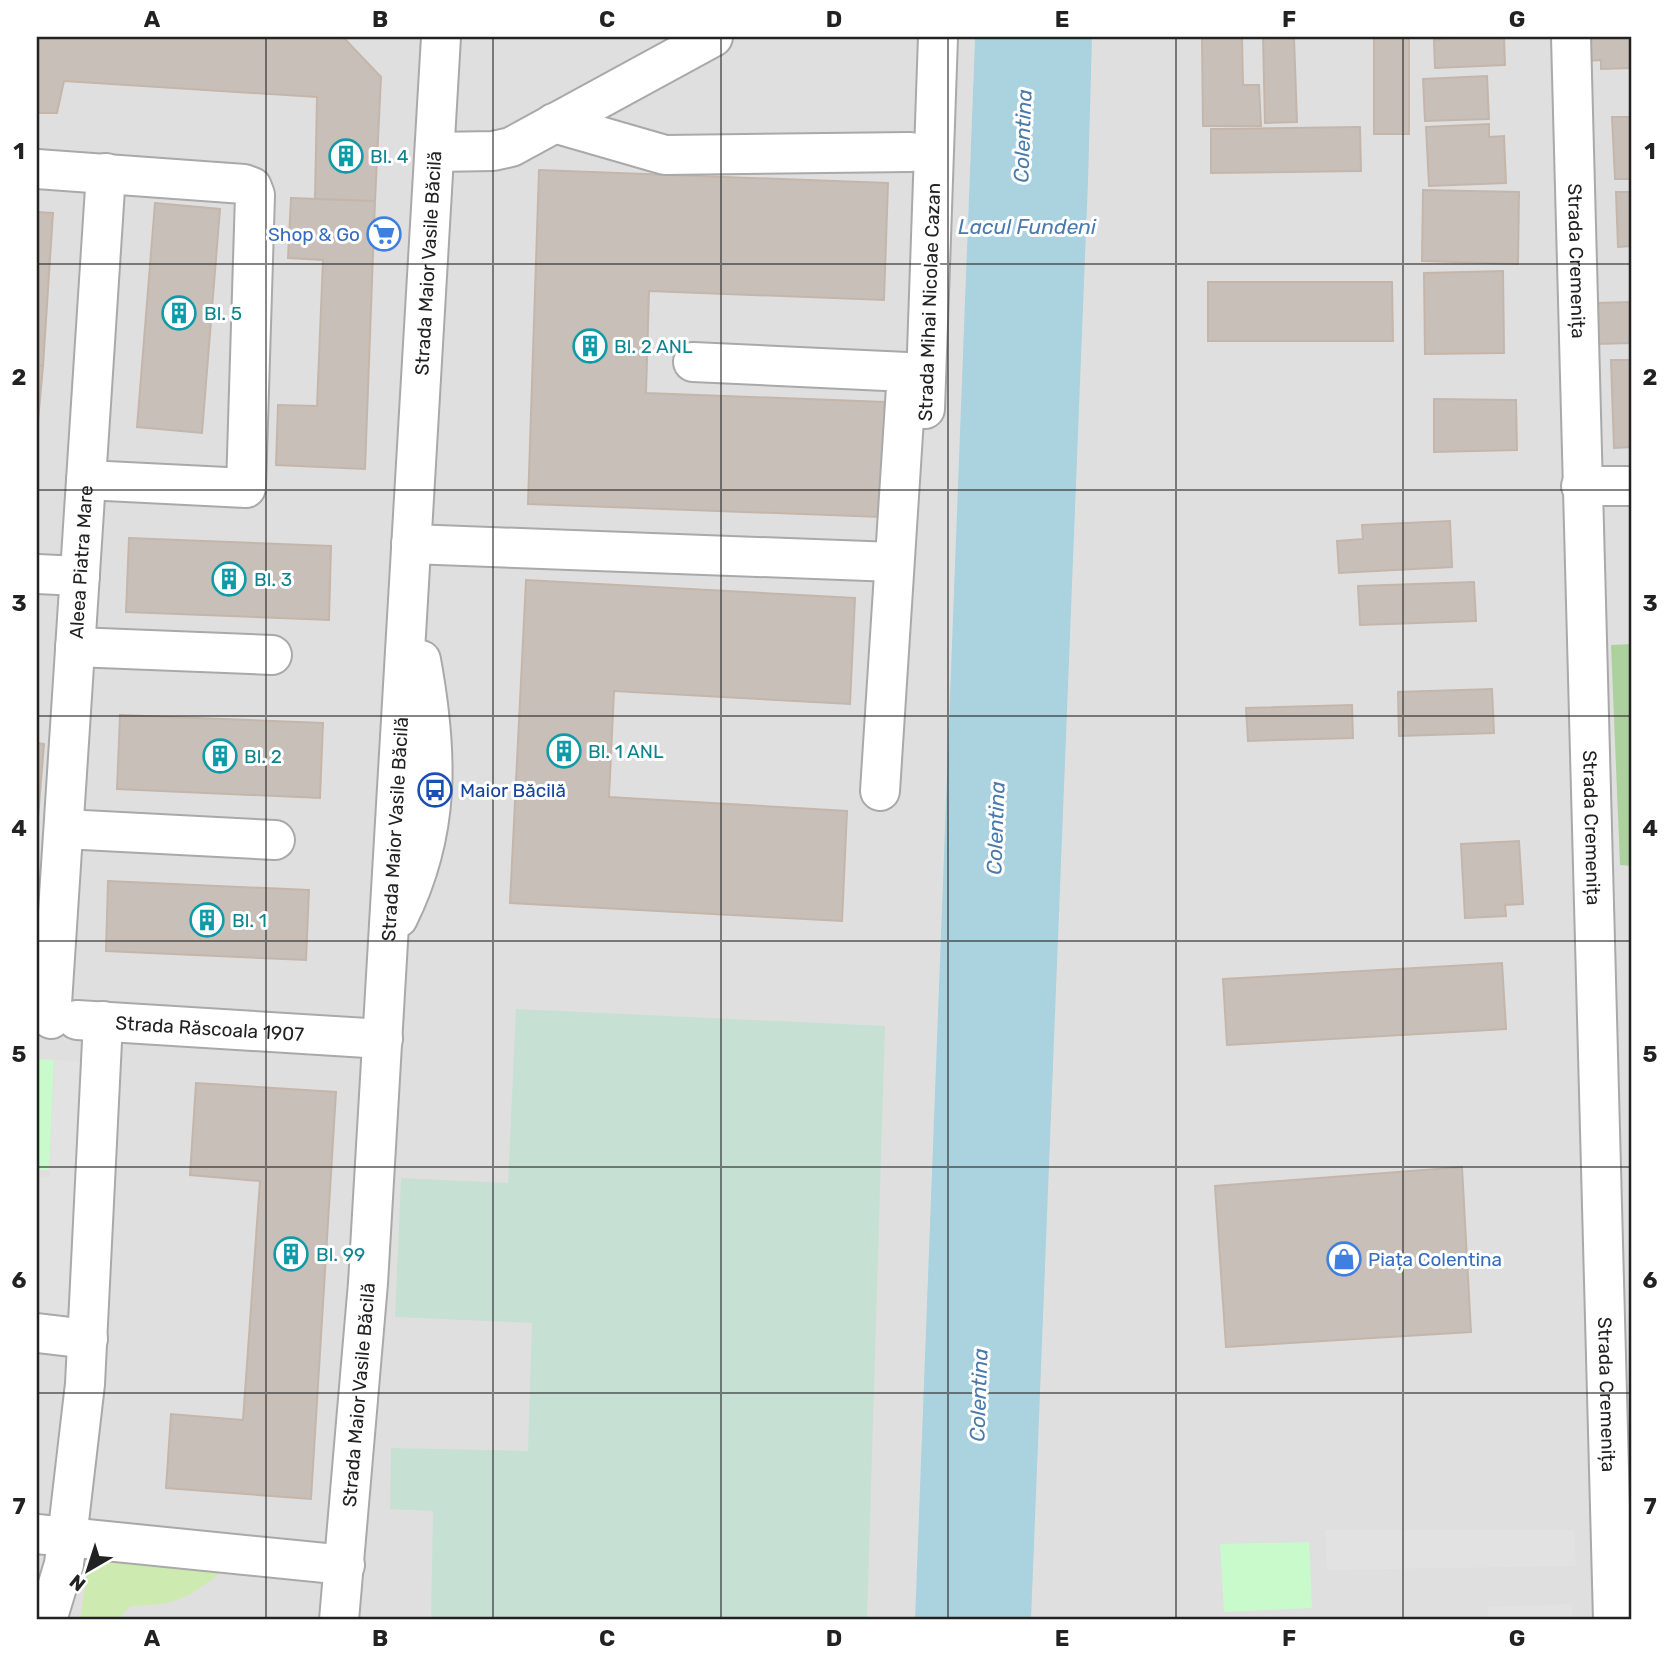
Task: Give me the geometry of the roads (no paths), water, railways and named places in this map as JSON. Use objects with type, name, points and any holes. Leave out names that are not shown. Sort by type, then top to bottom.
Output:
[{"type":"street","name":"Strada Maior Vasile Băcilă","points":[[339,1620],[368,1283],[441,37]]},
{"type":"street","points":[[435,152],[493,151],[511,147],[713,37]]},
{"type":"street","name":"Strada Mihai Nicolae Cazan","points":[[907,565],[938,37]]},
{"type":"street","name":"Strada Cremenița","points":[[1571,37],[1613,1620]]},
{"type":"street","points":[[554,123],[665,155],[910,152]]},
{"type":"street","points":[[37,169],[252,187],[255,195],[246,488],[86,480]]},
{"type":"street","name":"Aleea Piatra Mare","points":[[44,1018],[64,829],[106,173]]},
{"type":"street","points":[[694,362],[907,372],[907,565],[880,791]]},
{"type":"street","points":[[1581,486],[1632,486]]},
{"type":"street","points":[[411,544],[907,565]]},
{"type":"street","points":[[37,574],[80,576]]},
{"type":"street","points":[[75,647],[272,655]]},
{"type":"street","points":[[64,829],[275,840]]},
{"type":"street","name":"Strada Răscoala 1907","points":[[44,1018],[383,1039]]},
{"type":"street","points":[[47,1620],[60,1582],[52,1535],[88,1339],[103,1021]]},
{"type":"street","points":[[37,1333],[88,1339]]},
{"type":"street","points":[[52,1535],[345,1565]]},
{"type":"water","name":"Lacul Fundeni","points":[[975,37],[1092,37],[1088,181],[1031,1620],[915,1620]]},
{"type":"place","name":"Bl. 4","points":[[346,156]]},
{"type":"place","name":"Shop & Go","points":[[384,234]]},
{"type":"place","name":"Bl. 5","points":[[179,313]]},
{"type":"place","name":"Bl. 2 ANL","points":[[590,346]]},
{"type":"place","name":"Bl. 3","points":[[229,579]]},
{"type":"place","name":"Bl. 1 ANL","points":[[564,751]]},
{"type":"place","name":"Bl. 2","points":[[220,756]]},
{"type":"place","name":"Maior Băcilă","points":[[435,790]]},
{"type":"place","name":"Bl. 1","points":[[207,920]]},
{"type":"place","name":"Bl. 99","points":[[291,1254]]},
{"type":"place","name":"Piața Colentina","points":[[1344,1259]]},
{"type":"water label","name":"Colentina","points":[[1023,136]]},
{"type":"water label","name":"Colentina","points":[[996,828]]},
{"type":"water label","name":"Colentina","points":[[979,1395]]}]
